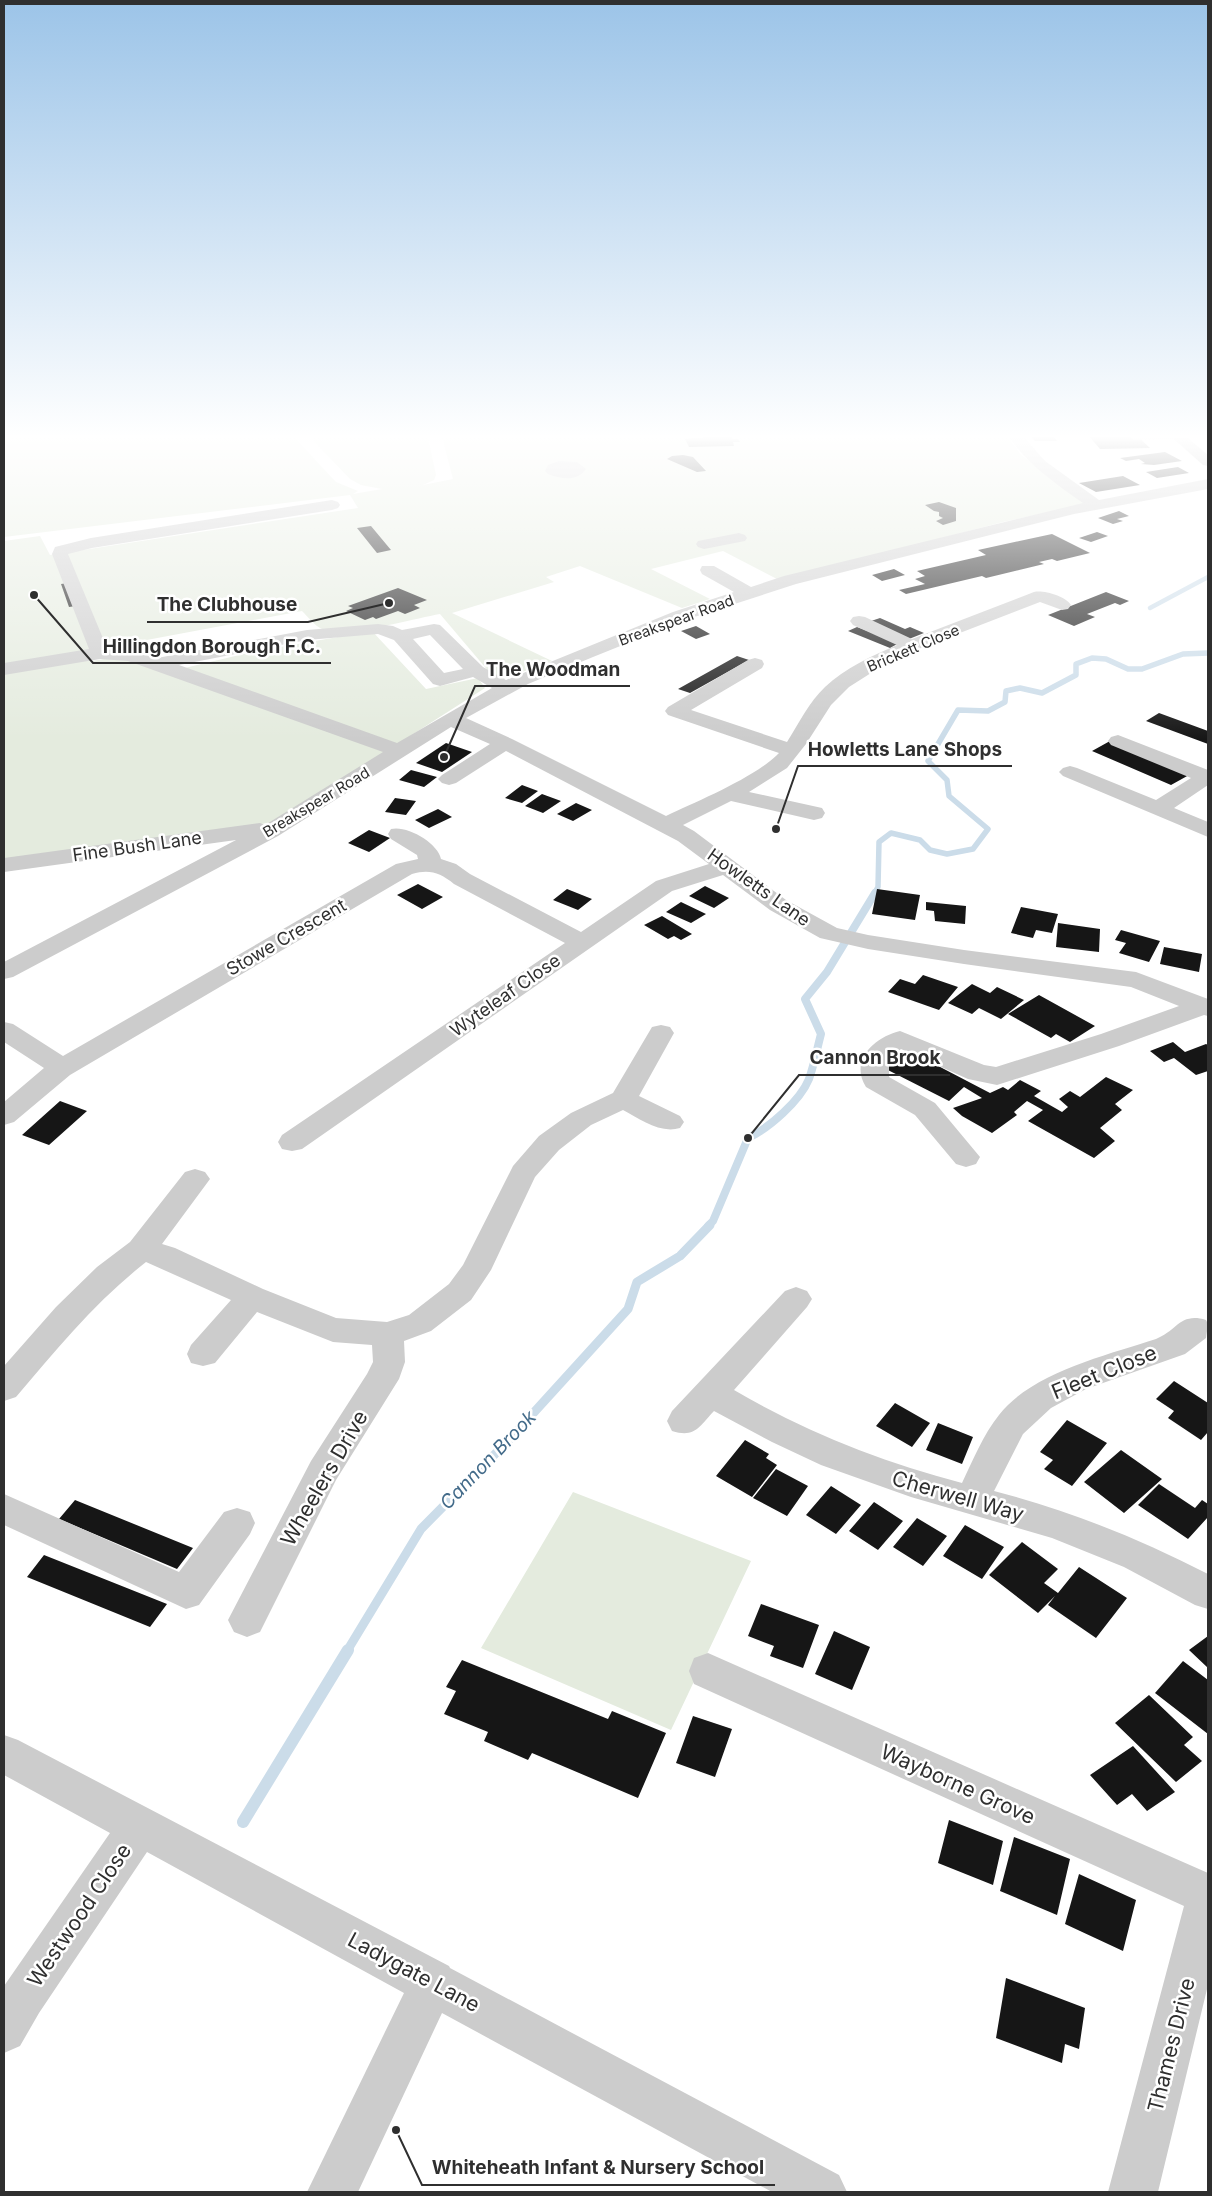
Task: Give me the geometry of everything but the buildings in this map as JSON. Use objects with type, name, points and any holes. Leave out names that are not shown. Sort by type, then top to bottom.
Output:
[{"type":"street","points":[[100,652],[60,554],[61,551],[79,545],[139,535]]},
{"type":"street","name":"Breakspear Road","points":[[4,972],[270,831],[450,719],[506,688],[586,653],[679,616],[790,580],[969,535]]},
{"type":"street","points":[[704,544],[739,538]]},
{"type":"street","points":[[708,570],[750,594]]},
{"type":"street","name":"Brickett Close","points":[[666,825],[730,794],[780,764],[823,700],[840,684],[863,669],[914,646],[1040,596],[1062,604]]},
{"type":"street","points":[[858,622],[914,646]]},
{"type":"street","points":[[157,664],[307,635],[378,629],[387,630],[400,636],[440,680],[476,671]]},
{"type":"street","points":[[400,636],[434,629],[476,671],[506,688]]},
{"type":"street","points":[[4,668],[100,652],[129,656],[157,664],[399,751]]},
{"type":"street","points":[[755,664],[676,711],[791,750]]},
{"type":"street","name":"Howletts Lane","points":[[450,719],[505,743],[686,836],[778,905],[833,934],[862,941],[964,957],[1136,980],[1206,1007]]},
{"type":"street","points":[[1118,740],[1208,776]]},
{"type":"street","points":[[449,779],[505,743]]},
{"type":"street","points":[[1070,772],[1208,830]]},
{"type":"street","points":[[1158,809],[1208,776]]},
{"type":"street","points":[[730,794],[814,813]]},
{"type":"street","name":"Fine Bush Lane","points":[[4,865],[255,830],[270,831]]},
{"type":"street","points":[[399,834],[428,852],[430,863],[448,868],[462,879],[582,942]]},
{"type":"street","name":"Stowe Crescent","points":[[4,1116],[63,1068],[404,869],[430,863]]},
{"type":"street","name":"Wyteleaf Close","points":[[292,1142],[664,886],[727,866]]},
{"type":"street","points":[[966,1157],[924,1109],[876,1081],[873,1063],[879,1052],[900,1039],[978,1073],[997,1076],[1206,1007]]},
{"type":"street","points":[[4,1030],[63,1068]]},
{"type":"street","points":[[141,1250],[164,1256],[252,1297],[334,1330],[388,1334],[420,1323],[460,1292],[476,1270],[523,1173],[549,1143],[581,1119],[623,1099],[661,1033]]},
{"type":"street","points":[[623,1099],[670,1122]]},
{"type":"street","points":[[9,1376],[108,1275],[141,1250],[196,1179]]},
{"type":"street","points":[[203,1354],[252,1297]]},
{"type":"street","points":[[684,1421],[796,1299]]},
{"type":"street","name":"Fleet Close","points":[[972,1499],[991,1459],[1011,1424],[1039,1399],[1074,1380],[1174,1345],[1195,1329]]},
{"type":"street","name":"Wheelers Drive","points":[[248,1620],[323,1471],[382,1379],[389,1362],[388,1334]]},
{"type":"street","name":"Cherwell Way","points":[[711,1393],[754,1419],[808,1446],[852,1464],[913,1484],[1028,1515],[1089,1537],[1150,1563],[1208,1593]]},
{"type":"street","points":[[4,1509],[186,1593],[237,1523]]},
{"type":"street","name":"Wayborne Grove","points":[[708,1671],[1208,1896]]},
{"type":"street","name":"Ladygate Lane","points":[[4,1754],[434,1982],[648,2101],[822,2192]]},
{"type":"street","name":"Westwood Close","points":[[4,2030],[24,1997],[140,1826]]},
{"type":"street","name":"Thames Drive","points":[[1133,2192],[1208,1896]]},
{"type":"street","points":[[332,2192],[434,1982]]},
{"type":"shaded area","points":[[178,535],[951,535],[777,579],[723,551],[651,569],[710,599],[682,608],[580,566],[546,577],[554,582],[452,613],[552,661],[503,679],[490,673],[440,614],[363,630],[333,631],[319,628],[302,611],[88,651],[92,661],[116,657],[172,671],[252,652],[372,631],[426,689],[478,678],[485,688],[276,822],[4,859],[4,541],[40,536],[50,555]]},
{"type":"shaded area","points":[[573,1492],[751,1561],[671,1730],[481,1648]]},
{"type":"waterway","points":[[1150,608],[1208,577]]},
{"type":"waterway","name":"Cannon Brook","points":[[874,894],[878,887],[879,842],[891,833],[920,840],[930,850],[947,854],[973,849],[988,829],[949,796],[947,780],[928,761],[958,710],[988,711],[1005,702],[1006,691],[1020,688],[1042,693],[1076,675],[1076,664],[1092,658],[1106,659],[1128,669],[1142,669],[1183,654],[1208,653]]},
{"type":"waterway","name":"Cannon Brook","points":[[708,1226],[713,1221],[748,1138],[765,1128],[783,1113],[805,1087],[814,1063],[821,1034],[805,999],[827,972],[875,893]]},
{"type":"waterway","name":"Cannon Brook","points":[[347,1651],[421,1529],[507,1442],[628,1309],[637,1282],[680,1256],[710,1225]]},
{"type":"waterway","name":"Cannon Brook","points":[[243,1822],[348,1650]]},
{"type":"place","name":"Hillingdon Borough F.C.","points":[[34,595]]},
{"type":"place","name":"The Clubhouse","points":[[389,603]]},
{"type":"place","name":"The Woodman","points":[[444,757]]},
{"type":"place","name":"Howletts Lane Shops","points":[[776,829]]},
{"type":"place","name":"Cannon Brook","points":[[748,1138]]},
{"type":"place","name":"Whiteheath Infant & Nursery School","points":[[396,2130]]}]
